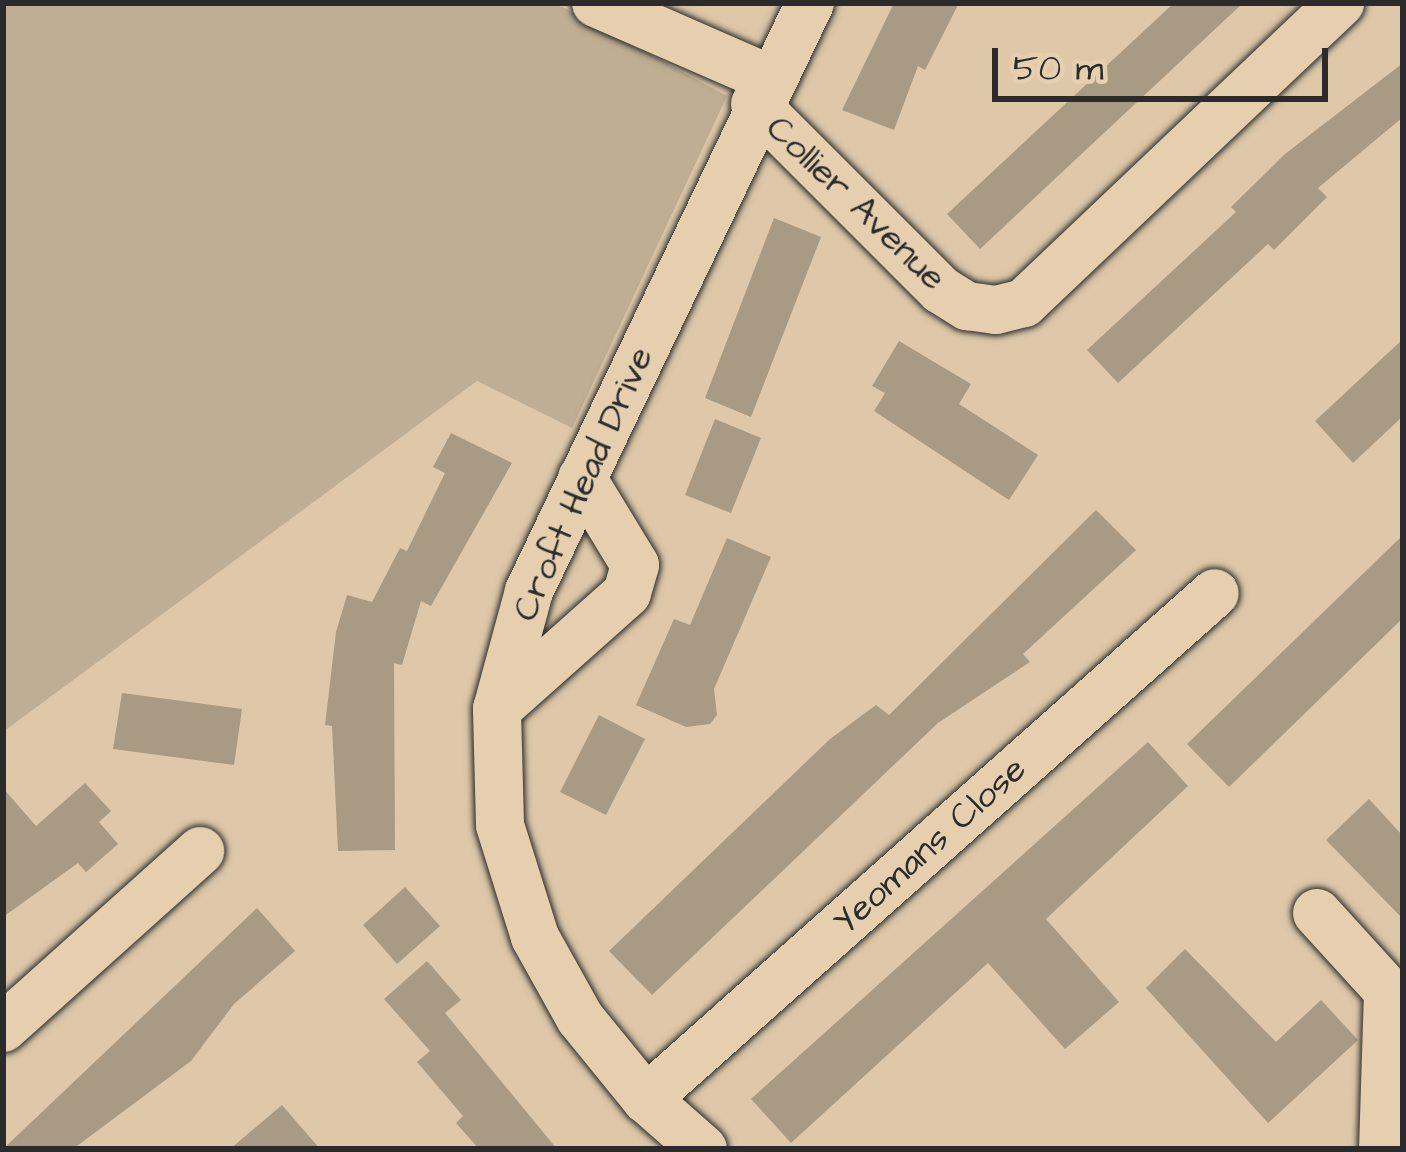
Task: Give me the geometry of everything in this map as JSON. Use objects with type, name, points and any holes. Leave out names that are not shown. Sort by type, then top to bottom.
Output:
[{"type":"street","points":[[596,3],[762,91]]},
{"type":"street","name":"Croft Head Drive","points":[[703,1149],[646,1099],[580,1018],[535,937],[500,825],[496,709],[529,591],[762,91],[810,3]]},
{"type":"street","name":"Collier Avenue","points":[[762,91],[941,290],[967,306],[996,310],[1024,303],[1340,3]]},
{"type":"street","points":[[496,709],[627,592],[634,566],[583,478]]},
{"type":"street","name":"Yeomans Close","points":[[646,1099],[1215,593]]},
{"type":"street","points":[[3,1028],[200,851]]},
{"type":"street","points":[[1317,913],[1388,991],[1383,1149]]},
{"type":"shaded area","points":[[3,3],[555,3],[727,96],[572,428],[477,381],[3,732]]},
{"type":"building","points":[[894,3],[959,3],[925,70],[918,66],[894,130],[842,110]]},
{"type":"building","points":[[1174,3],[1243,3],[980,249],[947,214]]},
{"type":"building","points":[[1403,63],[1403,117],[1318,188],[1327,197],[1274,250],[1268,244],[1118,383],[1087,350],[1236,212],[1231,207],[1285,154]]},
{"type":"building","points":[[774,218],[821,237],[751,417],[705,398]]},
{"type":"building","points":[[1403,339],[1403,416],[1353,463],[1315,421]]},
{"type":"building","points":[[899,341],[971,384],[959,404],[1038,455],[1009,500],[874,411],[885,393],[872,386]]},
{"type":"building","points":[[715,419],[761,438],[731,513],[685,495]]},
{"type":"building","points":[[451,433],[512,463],[431,606],[421,601],[402,665],[394,663],[395,850],[338,851],[332,726],[325,725],[336,632],[347,595],[372,602],[400,548],[407,551],[445,473],[433,467]]},
{"type":"building","points":[[1096,510],[1136,550],[1023,654],[1030,662],[938,723],[652,995],[609,951],[830,739],[876,705],[889,715]]},
{"type":"building","points":[[1403,535],[1403,618],[1229,787],[1187,744]]},
{"type":"building","points":[[727,538],[771,557],[714,689],[717,715],[710,724],[686,727],[636,705],[674,619],[690,625]]},
{"type":"building","points":[[122,693],[242,709],[234,765],[113,749]]},
{"type":"building","points":[[599,715],[645,739],[606,815],[560,792]]},
{"type":"building","points":[[1148,742],[1188,786],[1046,919],[1119,1002],[1065,1049],[988,963],[791,1143],[751,1099]]},
{"type":"building","points":[[85,783],[111,811],[99,822],[118,844],[86,872],[78,863],[3,917],[3,788],[36,826]]},
{"type":"building","points":[[1369,799],[1403,836],[1403,919],[1326,840]]},
{"type":"building","points":[[405,887],[440,926],[397,964],[363,925]]},
{"type":"building","points":[[257,908],[295,951],[234,1004],[191,1061],[73,1149],[3,1149]]},
{"type":"building","points":[[1185,949],[1276,1042],[1321,1000],[1358,1040],[1268,1123],[1146,988]]},
{"type":"building","points":[[427,961],[461,1000],[445,1013],[557,1149],[479,1149],[456,1123],[463,1116],[417,1062],[430,1051],[384,999]]},
{"type":"building","points":[[282,1105],[320,1149],[230,1149]]}]
